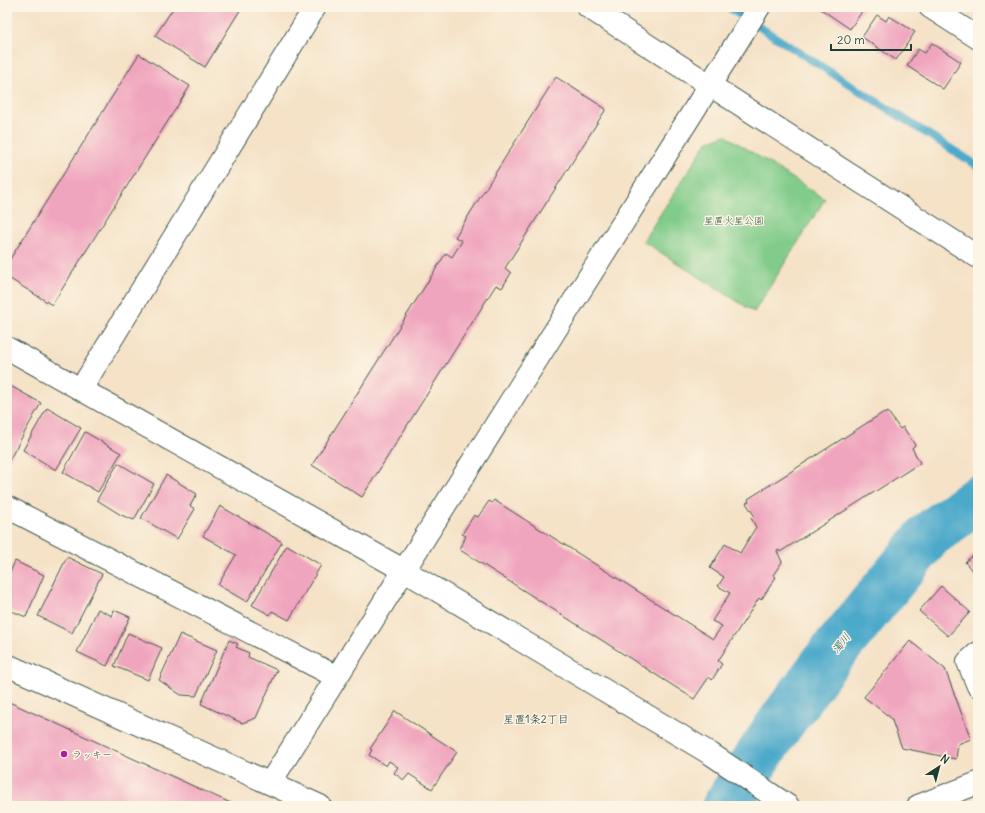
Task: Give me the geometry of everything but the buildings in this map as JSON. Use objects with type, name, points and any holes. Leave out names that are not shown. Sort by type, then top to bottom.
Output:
[{"type":"street","points":[[81,389],[315,7]]},
{"type":"street","points":[[588,7],[709,86],[978,257]]},
{"type":"street","points":[[270,783],[405,571],[758,8]]},
{"type":"street","points":[[940,10],[978,38]]},
{"type":"street","points":[[7,348],[405,571],[711,754],[788,806]]},
{"type":"street","points":[[7,507],[337,677]]},
{"type":"street","points":[[978,653],[968,662],[978,686]]},
{"type":"street","points":[[7,665],[320,806]]},
{"type":"street","points":[[918,806],[978,783]]},
{"type":"green space","name":"星置火星公園","points":[[725,135],[825,199],[754,312],[643,241],[707,142]]},
{"type":"waterway","points":[[728,7],[978,166]]},
{"type":"waterway","name":"濁川","points":[[726,806],[775,731],[826,661],[929,535],[978,499]]},
{"type":"place","name":"ラッキー","points":[[64,754]]},
{"type":"district","name":"星置1条2丁目","points":[[536,719]]}]
